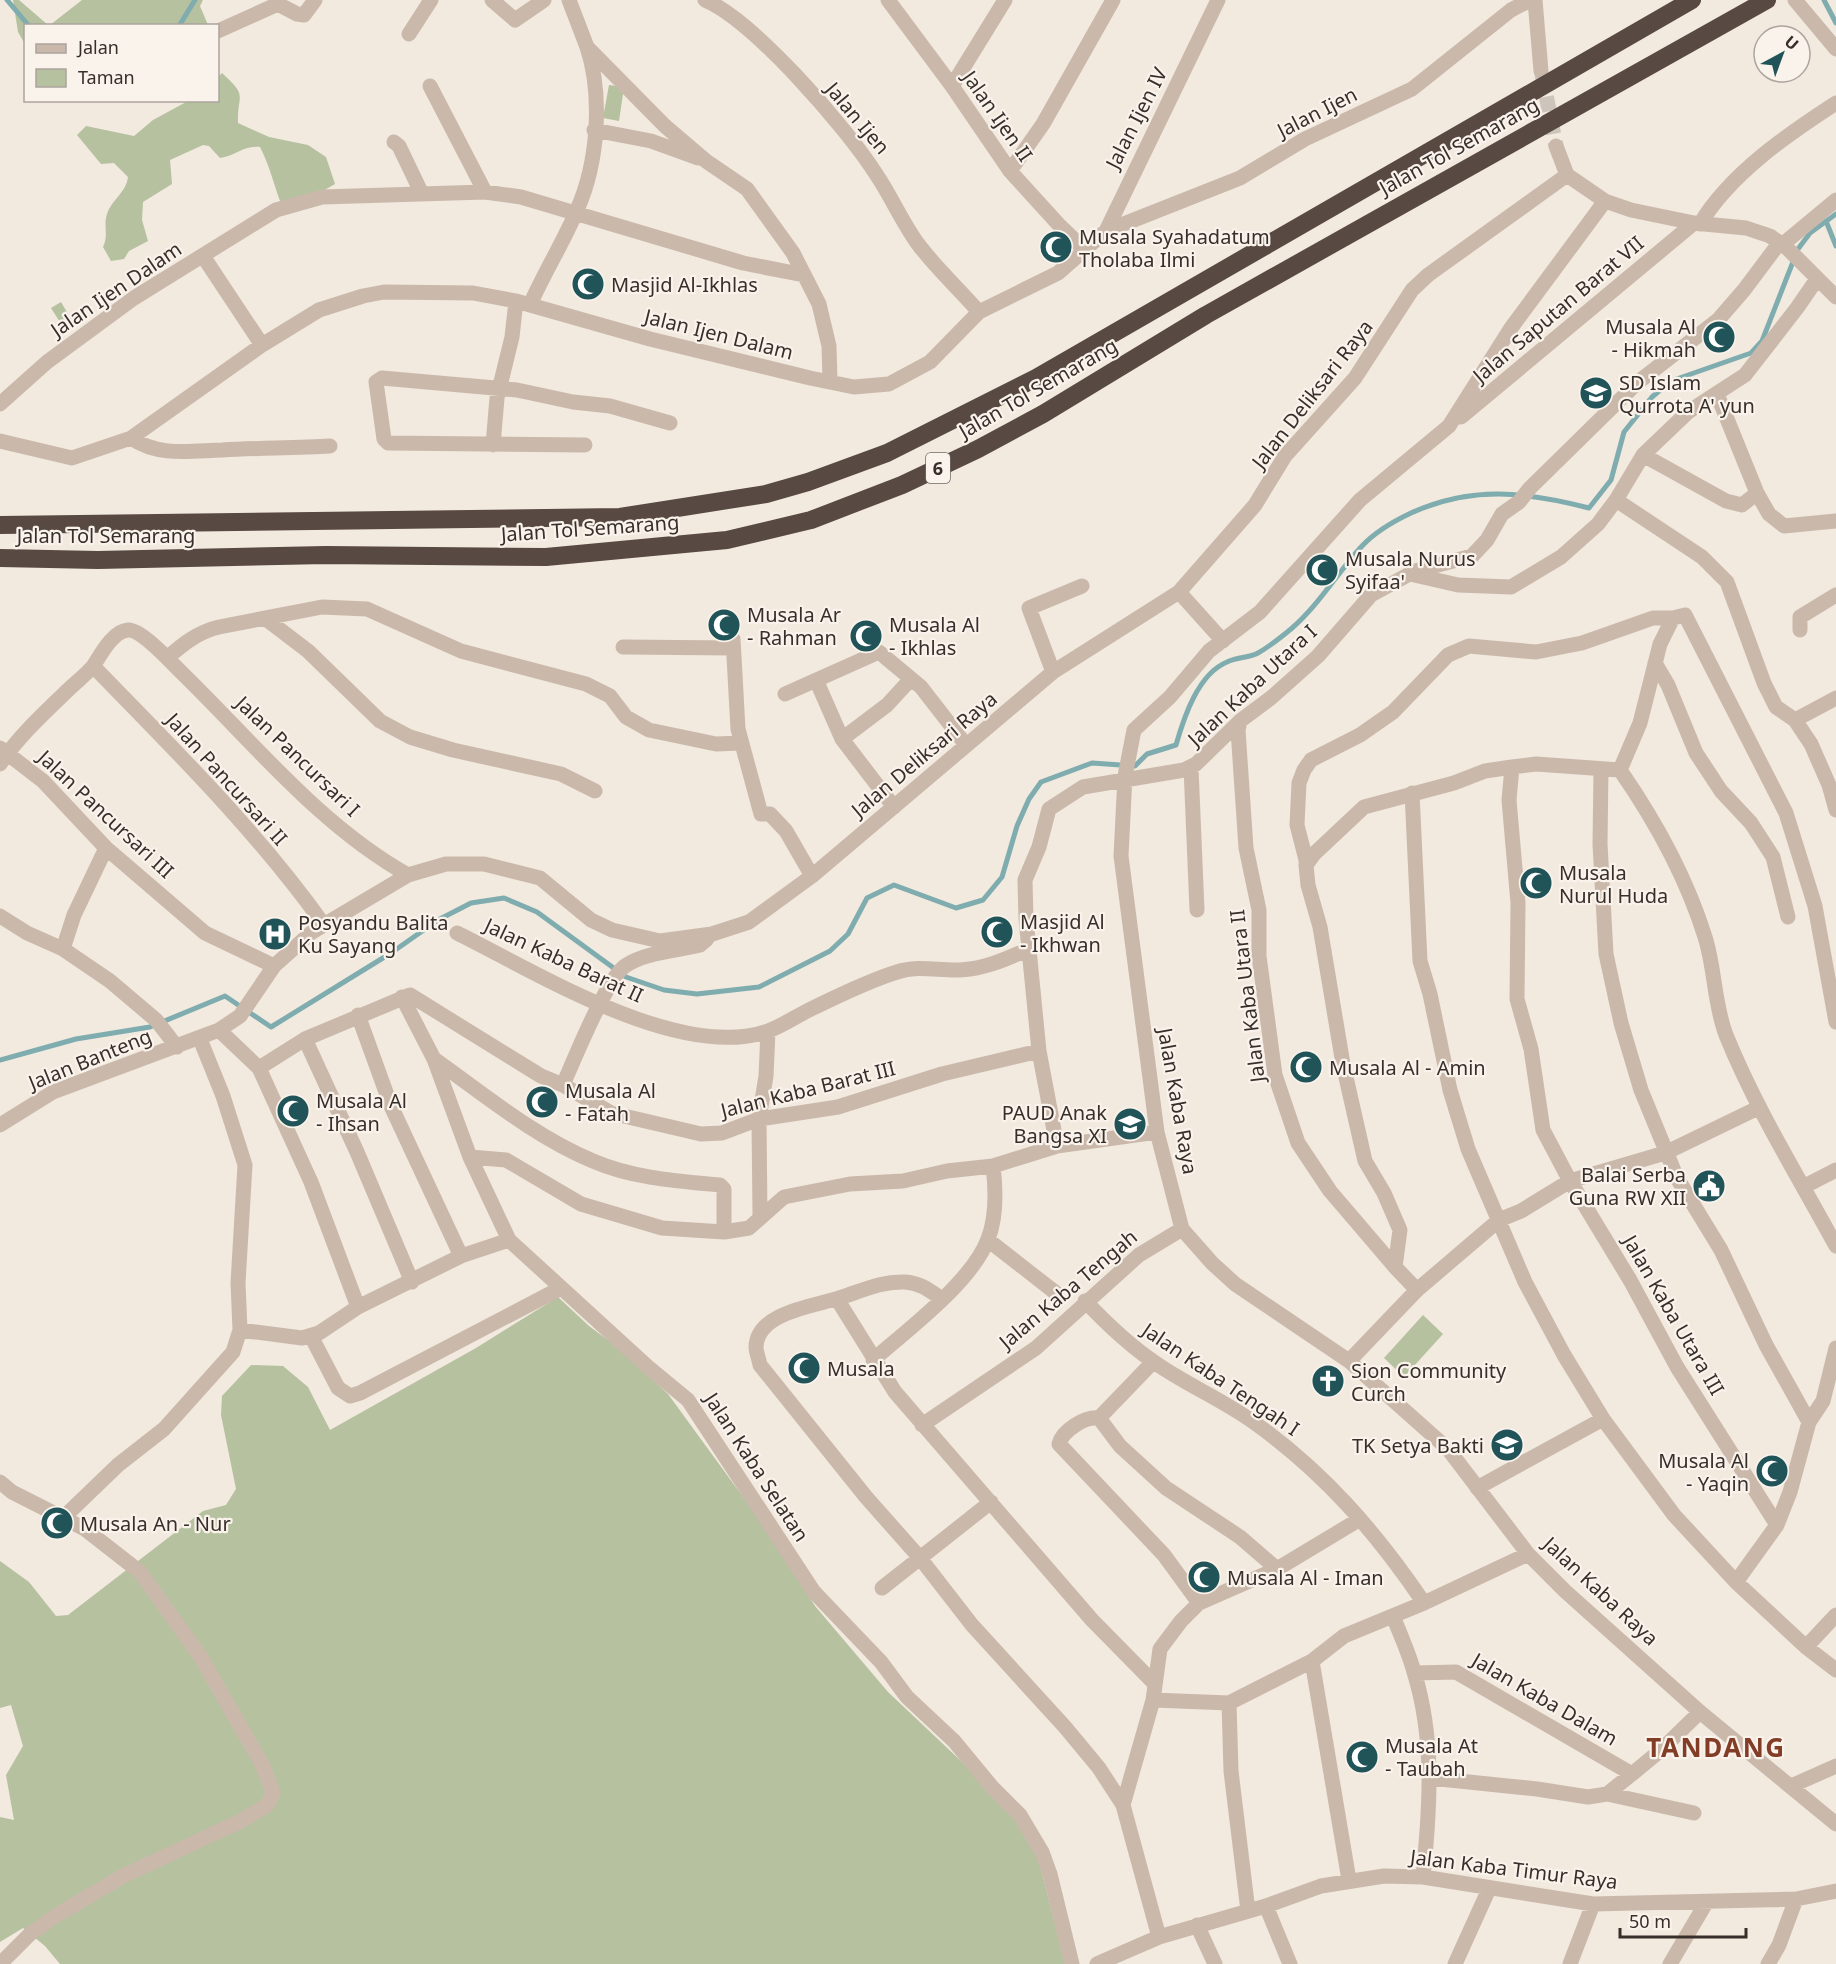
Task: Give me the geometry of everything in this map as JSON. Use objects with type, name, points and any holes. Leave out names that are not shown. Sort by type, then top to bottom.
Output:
[{"type":"highway","name":"Jalan Tol Semarang","points":[[0,525],[620,517],[766,494],[808,482],[887,453],[961,418],[1036,378],[1692,0]]},
{"type":"highway","name":"Jalan Tol Semarang","points":[[0,558],[98,560],[326,555],[546,557],[727,540],[811,520],[902,485],[1025,424],[1206,315],[1767,0]]},
{"type":"street","points":[[219,31],[278,4],[304,15],[315,0]]},
{"type":"street","points":[[409,34],[431,0]]},
{"type":"street","points":[[492,0],[515,20],[543,0]]},
{"type":"street","points":[[493,445],[499,389],[523,303],[577,212],[591,165],[595,90],[587,47],[569,0]]},
{"type":"street","name":"Jalan Ijen","points":[[705,0],[723,3],[828,112],[876,173],[918,244],[979,312]]},
{"type":"street","name":"Jalan Ijen II","points":[[888,0],[952,86],[1010,171],[1083,248]]},
{"type":"street","points":[[952,86],[1005,0]]},
{"type":"street","points":[[1010,171],[1042,124],[1113,0]]},
{"type":"street","name":"Jalan Ijen IV","points":[[1083,248],[1106,231],[1218,0]]},
{"type":"street","name":"Jalan Ijen","points":[[1106,231],[1240,178],[1305,139],[1412,89],[1511,10],[1530,0]]},
{"type":"street","points":[[1535,0],[1541,71]]},
{"type":"street","points":[[1795,0],[1836,49]]},
{"type":"street","points":[[587,47],[665,126],[706,161],[747,189],[794,253],[819,304],[829,346],[830,381],[854,387],[889,384],[930,362],[979,312],[1058,273],[1083,248]]},
{"type":"street","points":[[430,86],[485,192]]},
{"type":"street","name":"Jalan Saputan Barat VII","points":[[1125,778],[1127,755],[1134,730],[1170,697],[1209,651],[1260,612],[1360,501],[1697,224],[1710,208],[1782,138],[1836,104]]},
{"type":"street","points":[[594,130],[651,141],[706,161]]},
{"type":"street","points":[[394,142],[399,146],[422,194]]},
{"type":"street","points":[[1556,146],[1567,175],[1605,201],[1631,210],[1697,224],[1746,228],[1783,245],[1836,297]]},
{"type":"street","name":"Jalan Deliksari Raya","points":[[200,1039],[240,1016],[274,966],[312,932],[408,875],[446,864],[484,864],[540,878],[577,911],[612,930],[660,941],[712,934],[749,922],[813,876],[1053,672],[1179,592],[1255,505],[1285,456],[1355,378],[1412,290],[1428,275],[1567,175]]},
{"type":"street","points":[[202,256],[276,210],[298,202],[322,197],[485,192],[521,197],[743,262],[804,275]]},
{"type":"street","name":"Jalan Kaba Utara I","points":[[1057,1146],[1040,1051],[1029,949],[1025,880],[1039,847],[1049,809],[1083,787],[1191,768],[1240,721],[1272,697],[1318,656],[1371,595],[1410,574],[1472,556],[1487,540],[1502,514],[1519,502],[1530,488],[1637,384],[1718,320],[1783,245],[1836,200]]},
{"type":"street","name":"Jalan Saputan Barat VII","points":[[1449,426],[1511,328],[1605,201]]},
{"type":"street","name":"Jalan Ijen Dalam","points":[[0,404],[47,362],[134,298],[202,256],[262,345]]},
{"type":"street","points":[[1410,574],[1458,585],[1511,587],[1561,557],[1598,524],[1644,455],[1688,412],[1745,375],[1797,309],[1816,279]]},
{"type":"street","name":"Jalan Ijen Dalam","points":[[0,441],[72,458],[108,448],[131,438],[165,411],[262,345],[319,310],[384,292],[473,293],[523,303],[650,339],[830,381]]},
{"type":"street","points":[[585,445],[386,442],[376,382],[382,378],[499,389],[610,406],[670,423]]},
{"type":"street","points":[[1717,394],[1757,493],[1769,514],[1784,526],[1836,521]]},
{"type":"street","points":[[131,438],[142,445],[187,453],[330,446]]},
{"type":"street","points":[[1644,455],[1726,501],[1742,505],[1757,493]]},
{"type":"street","points":[[1616,500],[1702,557],[1727,582],[1764,683],[1776,707],[1795,720],[1811,744],[1829,785],[1836,810]]},
{"type":"street","points":[[1053,672],[1029,610],[1031,606],[1082,586]]},
{"type":"street","points":[[1179,592],[1223,641]]},
{"type":"street","points":[[1800,630],[1800,617],[1836,595]]},
{"type":"street","points":[[167,658],[186,642],[206,630],[322,607],[367,609],[461,651],[586,684],[610,696],[626,717],[650,730],[716,744],[741,743]]},
{"type":"street","points":[[1620,770],[1640,723],[1660,644],[1673,618],[1678,614],[1688,618],[1726,700],[1786,813],[1815,906],[1836,1022]]},
{"type":"street","points":[[1395,1267],[1400,1230],[1384,1192],[1365,1161],[1343,1064],[1320,927],[1308,885],[1307,864],[1297,825],[1299,783],[1304,770],[1311,760],[1360,735],[1394,712],[1448,655],[1469,646],[1536,652],[1582,643],[1653,618],[1673,618]]},
{"type":"street","points":[[266,619],[308,651],[380,721],[410,737],[453,750],[561,774],[595,791]]},
{"type":"street","name":"Jalan Pancursari I","points":[[2,755],[93,666],[102,651],[122,631],[130,630],[138,633],[167,658],[304,796],[360,843],[408,875]]},
{"type":"street","points":[[623,647],[733,644],[736,707],[741,743],[762,815],[770,814],[786,831],[813,876]]},
{"type":"street","points":[[785,694],[817,682],[875,653],[886,656],[910,681],[921,687],[966,745]]},
{"type":"street","points":[[1655,663],[1668,685],[1696,753],[1721,791],[1751,824],[1773,857],[1788,917]]},
{"type":"street","name":"Jalan Pancursari II","points":[[93,666],[214,793],[305,899],[324,925]]},
{"type":"street","points":[[842,739],[887,705],[910,681]]},
{"type":"street","points":[[817,682],[842,739],[894,807]]},
{"type":"street","points":[[1795,720],[1836,698]]},
{"type":"street","name":"Jalan Kaba Utara II","points":[[1240,721],[1238,730],[1246,848],[1259,910],[1260,956],[1275,1075],[1298,1143],[1330,1191],[1417,1290]]},
{"type":"street","name":"Jalan Pancursari III","points":[[2,755],[43,781],[106,848],[205,933],[274,966]]},
{"type":"street","points":[[1307,864],[1343,825],[1364,807],[1454,783],[1485,771],[1512,767],[1536,764],[1620,770]]},
{"type":"street","name":"Jalan Kaba Utara III","points":[[1512,767],[1509,800],[1518,903],[1517,999],[1531,1049],[1543,1130],[1570,1181],[1630,1280],[1677,1367],[1777,1524]]},
{"type":"street","points":[[1191,768],[1197,910]]},
{"type":"street","points":[[1601,770],[1600,844],[1606,954],[1621,1023],[1641,1090],[1665,1154],[1677,1178],[1721,1250],[1766,1345],[1809,1422]]},
{"type":"street","points":[[1620,770],[1665,838],[1681,872],[1705,938],[1725,1032],[1758,1108],[1836,1246]]},
{"type":"street","name":"Jalan Kaba Raya","points":[[1125,778],[1121,856],[1157,1132],[1182,1229],[1235,1284],[1349,1361],[1448,1449],[1528,1554],[1565,1591],[1700,1712],[1836,1824]]},
{"type":"street","points":[[1412,793],[1420,961],[1430,994],[1450,1090],[1468,1149],[1477,1176],[1499,1220],[1525,1282],[1564,1355],[1603,1419],[1674,1515],[1736,1582],[1806,1647],[1836,1670]]},
{"type":"street","points":[[63,949],[74,915],[106,848]]},
{"type":"street","points":[[0,916],[27,933],[63,949],[110,981],[158,1024],[177,1047]]},
{"type":"street","name":"Jalan Kaba Barat II","points":[[458,933],[600,1005],[654,1024],[712,1036],[733,1037],[768,1031],[813,1008],[898,971],[921,968],[958,970],[984,967],[1029,949]]},
{"type":"street","points":[[563,1085],[600,1005],[619,973],[642,958],[700,945],[712,934]]},
{"type":"street","name":"Jalan Kaba Barat III","points":[[402,997],[410,994],[420,998],[541,1076],[563,1085],[611,1113],[701,1134],[722,1133],[759,1119],[838,1107],[942,1074],[1040,1051]]},
{"type":"street","points":[[259,1068],[305,1039],[402,997]]},
{"type":"street","name":"Jalan Kaba Selatan","points":[[402,997],[434,1059],[470,1157],[509,1240],[688,1400],[814,1592],[881,1662],[907,1697],[954,1741],[992,1787],[1020,1815],[1042,1852],[1050,1874],[1072,1964]]},
{"type":"street","points":[[358,1015],[391,1106],[461,1256]]},
{"type":"street","points":[[219,1030],[259,1068],[311,1182],[358,1307]]},
{"type":"street","points":[[760,1217],[759,1119],[766,1076],[768,1031]]},
{"type":"street","points":[[64,1517],[127,1457],[164,1429],[233,1352],[240,1330],[238,1283],[245,1166],[223,1096],[200,1039]]},
{"type":"street","name":"Jalan Banteng","points":[[0,1125],[53,1092],[200,1039]]},
{"type":"street","points":[[305,1039],[357,1152],[412,1282]]},
{"type":"street","points":[[434,1059],[546,1137],[594,1161],[645,1176],[720,1185],[724,1189],[724,1232]]},
{"type":"street","points":[[1349,1361],[1417,1290],[1499,1220],[1521,1210],[1570,1181],[1665,1154],[1758,1108]]},
{"type":"street","points":[[470,1157],[506,1160],[581,1204],[662,1228],[724,1232],[744,1230],[784,1197],[849,1184],[903,1181],[947,1171],[993,1166],[1057,1146],[1157,1132]]},
{"type":"street","points":[[873,1360],[942,1299],[979,1256],[995,1215],[993,1166]]},
{"type":"street","points":[[1803,1187],[1836,1170]]},
{"type":"street","name":"Jalan Kaba Tengah","points":[[922,1425],[1036,1348],[1085,1301],[1139,1255],[1182,1229]]},
{"type":"street","points":[[240,1330],[302,1338],[311,1336],[358,1307],[461,1256],[509,1240]]},
{"type":"street","points":[[987,1240],[1056,1293]]},
{"type":"street","points":[[942,1299],[922,1284],[906,1282],[877,1284],[837,1299],[802,1306],[772,1320],[759,1336],[756,1346],[760,1365],[866,1497],[920,1558],[972,1625],[1065,1727],[1099,1768],[1123,1806],[1159,1937],[1097,1964]]},
{"type":"street","points":[[311,1336],[338,1388],[350,1396],[561,1288]]},
{"type":"street","points":[[837,1299],[873,1360],[922,1425],[1092,1620],[1154,1683]]},
{"type":"street","name":"Jalan Kaba Tengah I","points":[[1085,1301],[1103,1320],[1153,1362],[1251,1421],[1296,1456],[1387,1549],[1424,1603]]},
{"type":"street","points":[[1736,1582],[1777,1524],[1790,1492],[1809,1422],[1823,1401],[1836,1348]]},
{"type":"street","points":[[1153,1362],[1098,1418],[1083,1420],[1060,1438],[1059,1444],[1164,1556],[1198,1603]]},
{"type":"street","points":[[1098,1418],[1120,1446],[1166,1488],[1240,1537],[1277,1569]]},
{"type":"street","points":[[1477,1488],[1603,1419]]},
{"type":"street","points":[[0,1482],[12,1492],[64,1517],[121,1555],[146,1581],[200,1656],[222,1692],[262,1764],[273,1793],[267,1805],[241,1821],[123,1876],[55,1916],[30,1934],[0,1964]]},
{"type":"street","points":[[882,1588],[991,1502]]},
{"type":"street","points":[[1123,1806],[1153,1700],[1160,1649],[1198,1603],[1277,1569],[1360,1519]]},
{"type":"street","points":[[1153,1700],[1229,1703],[1312,1661],[1344,1636],[1424,1603],[1528,1554]]},
{"type":"street","points":[[1806,1647],[1836,1615]]},
{"type":"street","points":[[1393,1616],[1415,1672],[1428,1741],[1430,1806],[1424,1877]]},
{"type":"street","points":[[1312,1661],[1349,1880]]},
{"type":"street","name":"Jalan Kaba Dalam","points":[[1415,1672],[1456,1672],[1632,1774]]},
{"type":"street","points":[[1229,1703],[1231,1771],[1248,1911]]},
{"type":"street","points":[[1607,1794],[1662,1750],[1700,1712]]},
{"type":"street","points":[[1791,1786],[1836,1766]]},
{"type":"street","points":[[1430,1778],[1537,1789],[1588,1797],[1607,1794],[1694,1813]]},
{"type":"street","name":"Jalan Kaba Timur Raya","points":[[1159,1937],[1266,1906],[1321,1886],[1349,1880],[1424,1877],[1593,1904],[1796,1899],[1836,1891]]},
{"type":"street","points":[[1455,1964],[1490,1889]]},
{"type":"street","points":[[1768,1964],[1779,1945],[1796,1899]]},
{"type":"street","points":[[1670,1964],[1706,1903]]},
{"type":"street","points":[[1570,1964],[1593,1904]]},
{"type":"street","points":[[1266,1906],[1290,1964]]},
{"type":"street","points":[[1197,1925],[1215,1964]]},
{"type":"green space","points":[[13,0],[19,0],[47,24],[24,24],[24,42],[18,32]]},
{"type":"green space","points":[[82,0],[203,0],[200,6],[208,24],[51,24]]},
{"type":"green space","points":[[222,73],[239,92],[238,123],[269,137],[308,145],[326,157],[335,184],[314,196],[282,206],[260,147],[249,148],[220,158],[209,146],[203,145],[170,160],[172,184],[143,202],[142,220],[148,241],[129,251],[124,259],[111,261],[103,247],[106,238],[107,214],[125,187],[128,177],[114,163],[101,164],[77,135],[86,126],[134,136],[153,120],[186,102],[219,102],[219,76]]},
{"type":"green space","points":[[609,85],[624,87],[619,121],[603,118]]},
{"type":"green space","points":[[61,302],[74,324],[65,330],[51,308]]},
{"type":"green space","points":[[558,1297],[589,1326],[620,1349],[668,1394],[770,1534],[815,1606],[888,1692],[979,1778],[1028,1834],[1040,1865],[1065,1964],[60,1964],[45,1946],[23,1928],[0,1942],[0,1817],[14,1820],[6,1775],[23,1746],[11,1705],[0,1708],[0,1561],[29,1582],[56,1616],[68,1615],[203,1511],[226,1505],[236,1489],[221,1415],[222,1396],[251,1365],[283,1366],[308,1387],[330,1430],[476,1348]]},
{"type":"green space","points":[[1423,1315],[1443,1334],[1404,1377],[1384,1358]]},
{"type":"waterway","points":[[7,0],[27,24]]},
{"type":"waterway","points":[[180,24],[195,0]]},
{"type":"waterway","points":[[1824,0],[1836,23]]},
{"type":"waterway","points":[[0,1060],[76,1039],[150,1027],[225,996],[271,1027],[391,953],[438,920],[471,903],[504,898],[537,912],[626,977],[664,990],[697,994],[759,987],[830,951],[848,934],[867,898],[894,885],[956,908],[983,900],[1002,877],[1017,826],[1029,799],[1041,782],[1092,763],[1135,766],[1147,754],[1176,745],[1188,710],[1200,686],[1208,676],[1227,662],[1258,653],[1291,629],[1311,610],[1362,546],[1385,527],[1434,504],[1478,495],[1521,495],[1589,508],[1611,480],[1624,432],[1652,397],[1671,381],[1751,353],[1762,341],[1798,249],[1810,233],[1836,214]]},
{"type":"waterway","points":[[1826,221],[1836,246]]},
{"type":"tunnel","points":[[1542,74],[1556,146]]},
{"type":"place","name":"Musala Syahadatum Tholaba Ilmi","points":[[1056,247]]},
{"type":"place","name":"Masjid Al-Ikhlas","points":[[588,284]]},
{"type":"place","name":"Musala Al - Hikmah","points":[[1719,337]]},
{"type":"place","name":"SD Islam Qurrota A' yun","points":[[1596,393]]},
{"type":"place","name":"Musala Nurus Syifaa'","points":[[1322,570]]},
{"type":"place","name":"Musala Ar - Rahman","points":[[724,625]]},
{"type":"place","name":"Musala Al - Ikhlas","points":[[866,636]]},
{"type":"place","name":"Musala Nurul Huda","points":[[1536,883]]},
{"type":"place","name":"Masjid Al - Ikhwan","points":[[997,932]]},
{"type":"place","name":"Posyandu Balita Ku Sayang","points":[[275,934]]},
{"type":"place","name":"Musala Al - Amin","points":[[1306,1067]]},
{"type":"place","name":"Musala Al - Fatah","points":[[542,1102]]},
{"type":"place","name":"Musala Al - Ihsan","points":[[293,1111]]},
{"type":"place","name":"PAUD Anak Bangsa XI","points":[[1130,1124]]},
{"type":"place","name":"Balai Serba Guna RW XII","points":[[1709,1186]]},
{"type":"place","name":"Musala","points":[[804,1368]]},
{"type":"place","name":"Sion Community Curch","points":[[1328,1381]]},
{"type":"place","name":"TK Setya Bakti","points":[[1507,1445]]},
{"type":"place","name":"Musala Al - Yaqin","points":[[1772,1471]]},
{"type":"place","name":"Musala An - Nur","points":[[57,1523]]},
{"type":"place","name":"Musala Al - Iman","points":[[1204,1577]]},
{"type":"place","name":"Musala At - Taubah","points":[[1362,1757]]},
{"type":"district","name":"TANDANG","points":[[1716,1747]]}]
